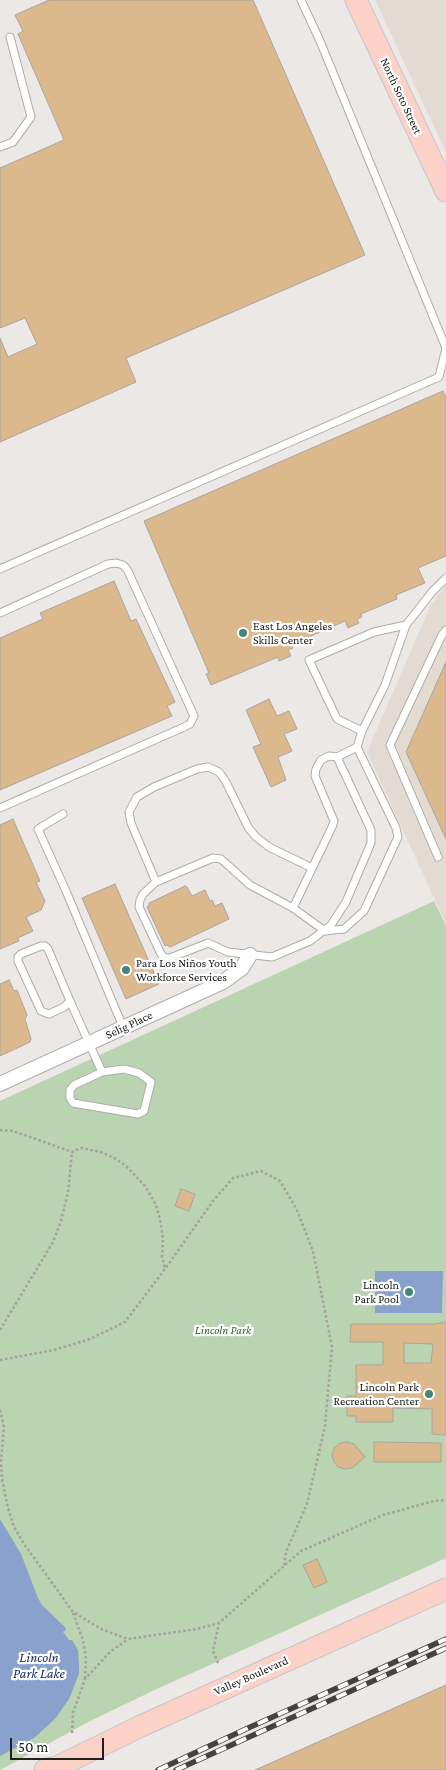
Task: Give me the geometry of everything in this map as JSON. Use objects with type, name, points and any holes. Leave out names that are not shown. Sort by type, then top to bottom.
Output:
[{"type":"main road","name":"North Soto Street","points":[[356,0],[446,192]]},
{"type":"main road","name":"Valley Boulevard","points":[[54,1769],[147,1723],[446,1589]]},
{"type":"street","name":"Selig Place","points":[[0,1084],[223,982],[242,968],[250,955]]},
{"type":"lane","points":[[0,569],[438,377],[446,348],[301,0]]},
{"type":"lane","points":[[0,147],[13,142],[31,117],[10,37]]},
{"type":"lane","points":[[0,613],[108,564],[116,563],[123,565],[194,716],[190,724],[182,728],[0,808]]},
{"type":"lane","points":[[337,757],[371,830],[371,843],[346,902],[331,925],[325,931],[310,941],[272,958],[228,952],[208,943],[170,958],[165,958],[161,954],[139,907],[140,900],[156,882],[213,858],[221,859],[250,885],[293,908],[325,931],[344,929],[364,911],[398,837],[396,828],[357,747],[362,732],[385,685],[406,625],[432,592],[446,578]]},
{"type":"lane","points":[[362,732],[336,719],[309,660],[374,632],[406,625]]},
{"type":"lane","points":[[438,857],[390,745],[442,634],[446,630]]},
{"type":"lane","points":[[293,908],[334,821],[315,776],[316,769],[321,760],[329,756],[337,757],[357,747]]},
{"type":"lane","points":[[156,882],[131,823],[129,812],[137,797],[197,769],[208,767],[219,772],[226,782],[248,827],[255,836],[268,847],[312,868]]},
{"type":"lane","points":[[63,814],[38,829],[66,890],[123,1027]]},
{"type":"lane","points":[[70,1001],[64,1007],[49,1014],[41,1011],[18,961],[18,957],[34,948],[44,946],[48,949],[102,1072]]},
{"type":"lane","points":[[124,1069],[139,1073],[151,1082],[144,1110],[138,1114],[73,1103],[70,1098],[70,1090],[74,1085],[102,1072],[124,1069]]},
{"type":"path","points":[[0,1130],[12,1131],[72,1152],[81,1148],[101,1152],[116,1158],[146,1186],[156,1205],[160,1219],[162,1257],[165,1269]]},
{"type":"path","points":[[0,1330],[53,1242],[61,1221],[68,1192],[72,1152]]},
{"type":"path","points":[[0,1360],[54,1350],[90,1339],[124,1322],[165,1269],[213,1201],[233,1178],[260,1171],[280,1180],[296,1208],[313,1250],[332,1347],[325,1426],[307,1504],[286,1552],[284,1566]]},
{"type":"path","points":[[0,1410],[4,1427],[1,1460],[2,1478],[14,1527],[73,1612],[83,1640],[86,1658],[85,1679],[73,1713],[72,1733]]},
{"type":"path","points":[[85,1679],[110,1652],[128,1639],[219,1623],[301,1551],[383,1516],[434,1501],[446,1500]]},
{"type":"path","points":[[73,1612],[103,1630],[128,1639]]},
{"type":"path","points":[[218,1664],[213,1651],[219,1623]]},
{"type":"shaded area","points":[[375,0],[446,0],[446,152]]},
{"type":"shaded area","points":[[446,585],[446,924],[367,752],[430,607]]},
{"type":"green space","name":"Lincoln Park","points":[[434,901],[446,926],[446,1558],[161,1687],[90,1721],[0,1770],[0,1101]]},
{"type":"water","name":"Lincoln Park Pool","points":[[375,1271],[443,1271],[442,1313],[375,1313]]},
{"type":"water","name":"Lincoln Park Lake","points":[[0,1519],[21,1554],[42,1605],[65,1627],[66,1630],[63,1632],[69,1640],[72,1640],[78,1650],[79,1674],[69,1699],[55,1719],[34,1738],[0,1756]]},
{"type":"building","points":[[49,0],[253,0],[365,255],[126,358],[136,382],[0,442],[0,338],[8,357],[37,344],[25,318],[0,328],[0,168],[64,140],[18,34],[23,31],[15,15]]},
{"type":"building","points":[[443,391],[446,397],[446,556],[418,568],[425,583],[396,595],[397,599],[361,614],[362,617],[357,619],[359,623],[348,628],[345,621],[291,645],[293,648],[288,650],[291,656],[279,661],[278,657],[211,685],[206,674],[209,673],[144,521]]},
{"type":"building","points":[[114,581],[131,621],[136,619],[175,702],[167,706],[172,716],[0,790],[0,638],[43,619],[40,613]]},
{"type":"building","points":[[446,662],[446,839],[406,752]]},
{"type":"building","points":[[269,699],[277,716],[289,711],[297,729],[284,734],[292,751],[278,757],[286,780],[271,787],[253,747],[261,744],[246,710]]},
{"type":"building","points":[[13,819],[40,881],[36,882],[45,901],[41,910],[26,917],[33,931],[18,938],[19,941],[0,949],[0,825]]},
{"type":"building","points":[[115,884],[159,984],[126,999],[82,898]]},
{"type":"building","points":[[185,886],[192,896],[205,890],[210,901],[212,900],[215,906],[222,903],[229,919],[170,947],[165,946],[147,907],[149,903]]},
{"type":"building","points":[[9,980],[14,991],[17,990],[27,1015],[25,1019],[31,1039],[30,1042],[0,1056],[0,984]]},
{"type":"building","points":[[181,1189],[195,1194],[189,1211],[175,1206]]},
{"type":"building","points":[[446,1322],[446,1435],[432,1434],[432,1409],[393,1408],[393,1422],[356,1422],[356,1416],[347,1416],[347,1396],[356,1396],[356,1365],[383,1365],[383,1342],[350,1342],[351,1324],[435,1324]],"holes":[[[404,1343],[433,1344],[431,1363],[404,1363]]]},
{"type":"building","points":[[374,1442],[441,1443],[441,1462],[374,1462]]},
{"type":"building","points":[[340,1443],[354,1444],[365,1457],[352,1468],[345,1469],[338,1467],[332,1455],[334,1448]]},
{"type":"building","points":[[317,1559],[327,1582],[314,1588],[303,1565]]},
{"type":"building","points":[[446,1685],[446,1770],[255,1770]]},
{"type":"railway","points":[[158,1770],[446,1639]]},
{"type":"railway","points":[[176,1770],[446,1648]]},
{"type":"place","name":"East Los Angeles Skills Center","points":[[243,633]]},
{"type":"place","name":"Para Los Niños Youth Workforce Services","points":[[126,970]]},
{"type":"place","name":"Lincoln Park Pool","points":[[409,1292]]},
{"type":"place","name":"Lincoln Park Recreation Center","points":[[429,1394]]}]
